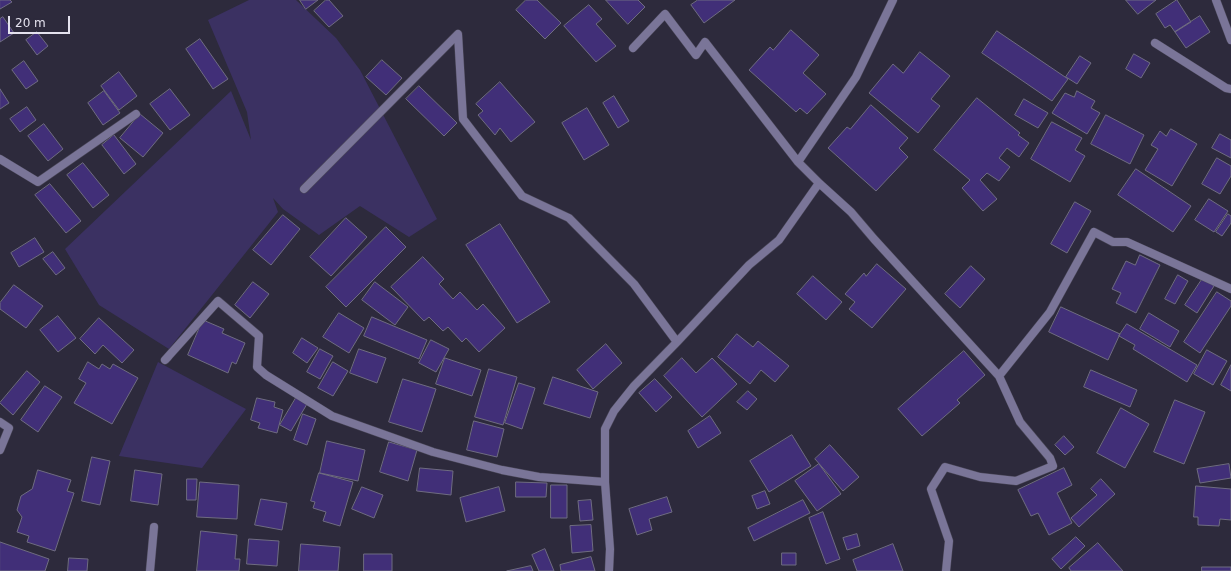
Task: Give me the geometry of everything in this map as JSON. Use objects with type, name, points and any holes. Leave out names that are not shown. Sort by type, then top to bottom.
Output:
[{"type":"street","points":[[798,162],[856,77],[893,0]]},
{"type":"street","points":[[1216,0],[1231,40]]},
{"type":"street","points":[[633,48],[665,14],[696,55],[705,42],[798,162],[851,212],[999,376],[1020,422],[1050,458],[1053,466],[1016,481],[980,477],[945,467],[931,489],[949,541],[946,571]]},
{"type":"street","points":[[304,189],[458,34],[463,119],[522,196],[569,218],[634,284],[677,342]]},
{"type":"street","points":[[1155,43],[1226,88],[1231,89]]},
{"type":"street","points":[[0,159],[38,182],[136,114]]},
{"type":"street","points":[[609,571],[610,549],[605,482],[605,429],[614,411],[634,386],[749,265],[779,240],[819,183]]},
{"type":"street","points":[[999,376],[1050,312],[1094,232],[1113,242],[1127,242],[1231,289]]},
{"type":"street","points":[[168,357],[165,360],[218,301],[258,336],[257,367],[266,375],[332,416],[433,452],[502,470],[539,477],[605,482]]},
{"type":"street","points":[[0,422],[9,428],[0,450]]},
{"type":"street","points":[[150,571],[154,527]]},
{"type":"shaded area","points":[[249,0],[296,0],[336,38],[360,70],[437,219],[409,237],[360,206],[319,235],[283,209],[273,198],[278,212],[169,349],[99,305],[65,249],[231,91],[251,140],[247,112],[208,20]]},
{"type":"shaded area","points":[[158,362],[246,409],[202,468],[119,456]]},
{"type":"building","points":[[0,0],[10,0],[12,2],[0,9]]},
{"type":"building","points":[[300,0],[318,0],[306,9]]},
{"type":"building","points":[[326,0],[329,0],[343,16],[329,27],[314,11]]},
{"type":"building","points":[[526,0],[537,0],[561,23],[545,39],[516,10]]},
{"type":"building","points":[[606,0],[638,0],[645,7],[628,24]]},
{"type":"building","points":[[698,0],[735,0],[704,23],[691,5]]},
{"type":"building","points":[[1126,0],[1156,0],[1138,14]]},
{"type":"building","points":[[1177,0],[1191,22],[1175,32],[1170,25],[1165,28],[1156,14]]},
{"type":"building","points":[[589,5],[602,19],[596,24],[616,46],[596,62],[564,26]]},
{"type":"building","points":[[1200,16],[1210,32],[1186,48],[1175,32]]},
{"type":"building","points":[[3,17],[14,33],[0,42],[0,19]]},
{"type":"building","points":[[791,30],[819,55],[803,73],[826,94],[807,114],[800,108],[796,112],[749,70],[770,47],[773,50]]},
{"type":"building","points":[[997,31],[1068,79],[1052,101],[982,53]]},
{"type":"building","points":[[37,32],[48,46],[37,55],[26,40]]},
{"type":"building","points":[[200,39],[228,79],[213,89],[186,49]]},
{"type":"building","points":[[920,52],[950,76],[931,99],[940,106],[918,133],[869,93],[893,64],[903,73]]},
{"type":"building","points":[[1134,54],[1150,63],[1141,78],[1126,69]]},
{"type":"building","points":[[1080,56],[1091,63],[1077,84],[1066,77]]},
{"type":"building","points":[[382,60],[402,78],[386,95],[366,77]]},
{"type":"building","points":[[24,61],[38,81],[26,89],[12,70]]},
{"type":"building","points":[[119,72],[137,96],[119,110],[101,86]]},
{"type":"building","points":[[500,82],[535,122],[511,142],[500,128],[495,135],[478,115],[483,111],[476,104]]},
{"type":"building","points":[[419,86],[457,123],[444,136],[406,99]]},
{"type":"building","points":[[0,89],[9,103],[0,109]]},
{"type":"building","points":[[170,89],[190,115],[170,130],[150,104]]},
{"type":"building","points":[[104,91],[120,113],[103,125],[88,103]]},
{"type":"building","points":[[1077,91],[1095,101],[1091,108],[1100,113],[1087,134],[1052,113],[1065,93],[1074,97]]},
{"type":"building","points":[[614,96],[629,121],[618,128],[603,103]]},
{"type":"building","points":[[977,98],[1020,133],[1018,135],[1029,143],[1019,157],[1007,148],[999,158],[1010,167],[999,181],[987,173],[980,180],[997,199],[983,211],[962,188],[970,180],[934,150]]},
{"type":"building","points":[[1024,99],[1048,113],[1038,128],[1015,115]]},
{"type":"building","points":[[871,105],[908,138],[899,148],[908,157],[876,191],[828,148],[847,127],[850,129]]},
{"type":"building","points":[[27,107],[36,120],[20,132],[10,119]]},
{"type":"building","points":[[587,108],[609,145],[584,160],[562,123]]},
{"type":"building","points":[[140,114],[163,133],[143,157],[120,138]]},
{"type":"building","points":[[1106,115],[1144,135],[1130,164],[1091,144]]},
{"type":"building","points":[[1052,122],[1082,138],[1075,150],[1085,156],[1070,182],[1031,159]]},
{"type":"building","points":[[44,124],[63,149],[48,161],[28,136]]},
{"type":"building","points":[[1171,129],[1197,144],[1172,186],[1145,170],[1158,149],[1151,145],[1160,131],[1166,136]]},
{"type":"building","points":[[1220,134],[1231,140],[1231,158],[1212,148]]},
{"type":"building","points":[[114,135],[136,164],[124,174],[102,145]]},
{"type":"building","points":[[1217,158],[1231,166],[1231,176],[1220,194],[1202,184]]},
{"type":"building","points":[[83,163],[109,195],[93,208],[67,175]]},
{"type":"building","points":[[1136,169],[1191,206],[1173,232],[1118,195]]},
{"type":"building","points":[[50,184],[81,221],[66,233],[35,195]]},
{"type":"building","points":[[1209,199],[1228,211],[1214,232],[1195,220]]},
{"type":"building","points":[[1075,202],[1091,211],[1067,253],[1051,244]]},
{"type":"building","points":[[1228,214],[1231,216],[1231,223],[1222,236],[1216,232]]},
{"type":"building","points":[[283,215],[300,229],[271,265],[253,250]]},
{"type":"building","points":[[346,218],[367,237],[331,276],[310,257]]},
{"type":"building","points":[[500,224],[550,302],[517,323],[466,245]]},
{"type":"building","points":[[386,227],[406,247],[346,307],[326,287]]},
{"type":"building","points":[[35,238],[44,252],[19,267],[11,253]]},
{"type":"building","points":[[53,252],[65,268],[56,275],[43,259]]},
{"type":"building","points":[[1140,255],[1160,265],[1136,313],[1116,303],[1121,293],[1112,289],[1126,261],[1135,265]]},
{"type":"building","points":[[423,257],[444,279],[439,284],[453,299],[460,292],[477,310],[483,304],[505,328],[479,352],[466,338],[462,342],[448,327],[443,331],[429,317],[424,321],[391,287]]},
{"type":"building","points":[[877,264],[906,289],[872,328],[849,309],[855,302],[845,294],[864,273],[866,276]]},
{"type":"building","points":[[971,266],[985,279],[960,308],[945,294]]},
{"type":"building","points":[[1178,275],[1188,281],[1175,304],[1165,299]]},
{"type":"building","points":[[813,276],[842,302],[826,320],[797,294]]},
{"type":"building","points":[[1203,278],[1214,286],[1197,313],[1185,305]]},
{"type":"building","points":[[253,282],[269,294],[250,318],[235,305]]},
{"type":"building","points":[[375,282],[408,307],[395,325],[362,300]]},
{"type":"building","points":[[14,285],[43,306],[26,328],[0,309],[0,303]]},
{"type":"building","points":[[1217,292],[1231,301],[1231,306],[1200,353],[1184,342]]},
{"type":"building","points":[[1061,307],[1120,334],[1108,360],[1049,332]]},
{"type":"building","points":[[339,313],[364,328],[349,353],[323,337]]},
{"type":"building","points":[[1149,313],[1179,331],[1170,347],[1140,329]]},
{"type":"building","points":[[58,316],[76,338],[58,352],[40,330]]},
{"type":"building","points":[[372,317],[427,340],[419,359],[364,336]]},
{"type":"building","points":[[99,318],[134,350],[122,363],[103,345],[95,354],[80,339]]},
{"type":"building","points":[[203,320],[224,329],[222,333],[245,343],[236,364],[232,362],[228,373],[188,355]]},
{"type":"building","points":[[1127,324],[1197,365],[1187,382],[1133,349],[1135,345],[1119,336]]},
{"type":"building","points":[[737,334],[753,347],[758,341],[789,366],[775,382],[761,370],[750,384],[718,357]]},
{"type":"building","points":[[302,338],[318,348],[307,363],[293,353]]},
{"type":"building","points":[[431,340],[449,349],[436,372],[419,363]]},
{"type":"building","points":[[606,344],[622,363],[593,389],[577,370]]},
{"type":"building","points":[[320,349],[333,356],[320,379],[307,372]]},
{"type":"building","points":[[359,349],[386,358],[377,383],[350,373]]},
{"type":"building","points":[[1207,350],[1227,361],[1213,385],[1194,374]]},
{"type":"building","points":[[964,351],[985,375],[957,400],[960,403],[922,436],[898,409]]},
{"type":"building","points":[[445,358],[481,370],[472,396],[436,384]]},
{"type":"building","points":[[682,358],[696,373],[712,358],[737,384],[702,417],[664,376]]},
{"type":"building","points":[[88,362],[99,369],[102,364],[110,369],[113,364],[138,378],[112,424],[74,403],[86,383],[79,379]]},
{"type":"building","points":[[333,362],[348,371],[333,396],[318,388]]},
{"type":"building","points":[[1231,365],[1231,391],[1221,385]]},
{"type":"building","points":[[489,369],[517,377],[503,425],[475,417]]},
{"type":"building","points":[[1091,370],[1137,390],[1130,407],[1084,387]]},
{"type":"building","points":[[27,371],[40,382],[13,415],[0,403]]},
{"type":"building","points":[[553,377],[598,392],[590,418],[544,404]]},
{"type":"building","points":[[403,379],[436,389],[422,432],[389,422]]},
{"type":"building","points":[[655,379],[672,397],[656,412],[639,393]]},
{"type":"building","points":[[519,383],[535,388],[522,429],[505,423]]},
{"type":"building","points":[[45,386],[62,397],[38,432],[21,420]]},
{"type":"building","points":[[748,391],[757,399],[747,410],[737,402]]},
{"type":"building","points":[[257,398],[275,402],[274,407],[283,410],[277,433],[258,428],[260,423],[251,420]]},
{"type":"building","points":[[296,398],[307,404],[291,431],[280,425]]},
{"type":"building","points":[[1175,400],[1205,412],[1184,464],[1154,452]]},
{"type":"building","points":[[1121,408],[1149,424],[1125,468],[1097,453]]},
{"type":"building","points":[[303,414],[316,419],[307,445],[294,440]]},
{"type":"building","points":[[710,416],[721,433],[698,448],[688,431]]},
{"type":"building","points":[[474,421],[504,429],[497,457],[467,450]]},
{"type":"building","points":[[792,435],[811,466],[769,492],[750,461]]},
{"type":"building","points":[[1064,436],[1074,447],[1065,455],[1055,445]]},
{"type":"building","points":[[327,441],[365,450],[358,481],[320,473]]},
{"type":"building","points":[[389,442],[417,450],[408,481],[380,472]]},
{"type":"building","points":[[830,445],[859,477],[843,491],[815,459]]},
{"type":"building","points":[[92,457],[110,461],[100,505],[82,501]]},
{"type":"building","points":[[819,464],[841,494],[817,511],[795,481]]},
{"type":"building","points":[[1229,464],[1231,478],[1200,483],[1197,469]]},
{"type":"building","points":[[420,468],[453,471],[451,495],[417,491]]},
{"type":"building","points":[[1064,468],[1072,485],[1057,493],[1072,523],[1049,535],[1038,513],[1031,516],[1018,490]]},
{"type":"building","points":[[38,470],[71,480],[67,491],[74,493],[55,551],[27,542],[29,536],[17,532],[22,517],[17,510],[21,496],[32,489]]},
{"type":"building","points":[[135,470],[162,474],[158,505],[131,501]]},
{"type":"building","points":[[319,473],[353,482],[340,526],[323,521],[326,512],[313,508],[315,502],[311,501]]},
{"type":"building","points":[[187,479],[197,479],[196,500],[187,500]]},
{"type":"building","points":[[1101,479],[1115,494],[1079,527],[1071,518],[1097,495],[1091,489]]},
{"type":"building","points":[[200,482],[239,485],[237,519],[197,517]]},
{"type":"building","points":[[516,482],[547,483],[546,497],[516,497]]},
{"type":"building","points":[[551,485],[567,485],[567,518],[551,518]]},
{"type":"building","points":[[1196,486],[1231,489],[1231,520],[1220,519],[1219,526],[1198,525],[1198,517],[1194,517]]},
{"type":"building","points":[[362,487],[383,495],[374,518],[352,509]]},
{"type":"building","points":[[499,487],[505,511],[466,522],[460,498]]},
{"type":"building","points":[[765,491],[770,504],[757,509],[752,496]]},
{"type":"building","points":[[667,497],[672,512],[649,519],[652,530],[637,535],[629,509]]},
{"type":"building","points":[[261,499],[287,503],[282,530],[255,525]]},
{"type":"building","points":[[591,500],[593,520],[580,521],[578,501]]},
{"type":"building","points":[[803,500],[810,513],[754,541],[748,528]]},
{"type":"building","points":[[823,512],[840,559],[826,564],[809,518]]},
{"type":"building","points":[[591,525],[593,551],[572,553],[570,526]]},
{"type":"building","points":[[201,531],[237,535],[235,559],[240,559],[239,571],[197,571]]},
{"type":"building","points":[[857,534],[860,546],[847,550],[843,538]]},
{"type":"building","points":[[1076,537],[1085,546],[1061,569],[1052,559]]},
{"type":"building","points":[[249,539],[279,541],[277,566],[247,564]]},
{"type":"building","points":[[0,542],[49,559],[45,571],[0,571]]},
{"type":"building","points":[[1098,543],[1123,571],[1071,571],[1069,568]]},
{"type":"building","points":[[301,544],[340,547],[338,571],[299,571]]},
{"type":"building","points":[[893,544],[903,571],[857,571],[853,560]]},
{"type":"building","points":[[545,549],[554,571],[539,571],[532,555]]},
{"type":"building","points":[[782,553],[796,553],[796,565],[782,565]]},
{"type":"building","points":[[364,554],[392,554],[392,571],[364,571]]},
{"type":"building","points":[[591,557],[595,571],[561,571],[560,565]]},
{"type":"building","points":[[69,558],[88,559],[87,571],[68,571]]},
{"type":"building","points":[[531,566],[533,571],[507,571]]},
{"type":"building","points":[[1202,567],[1231,567],[1231,571],[1202,571]]}]
